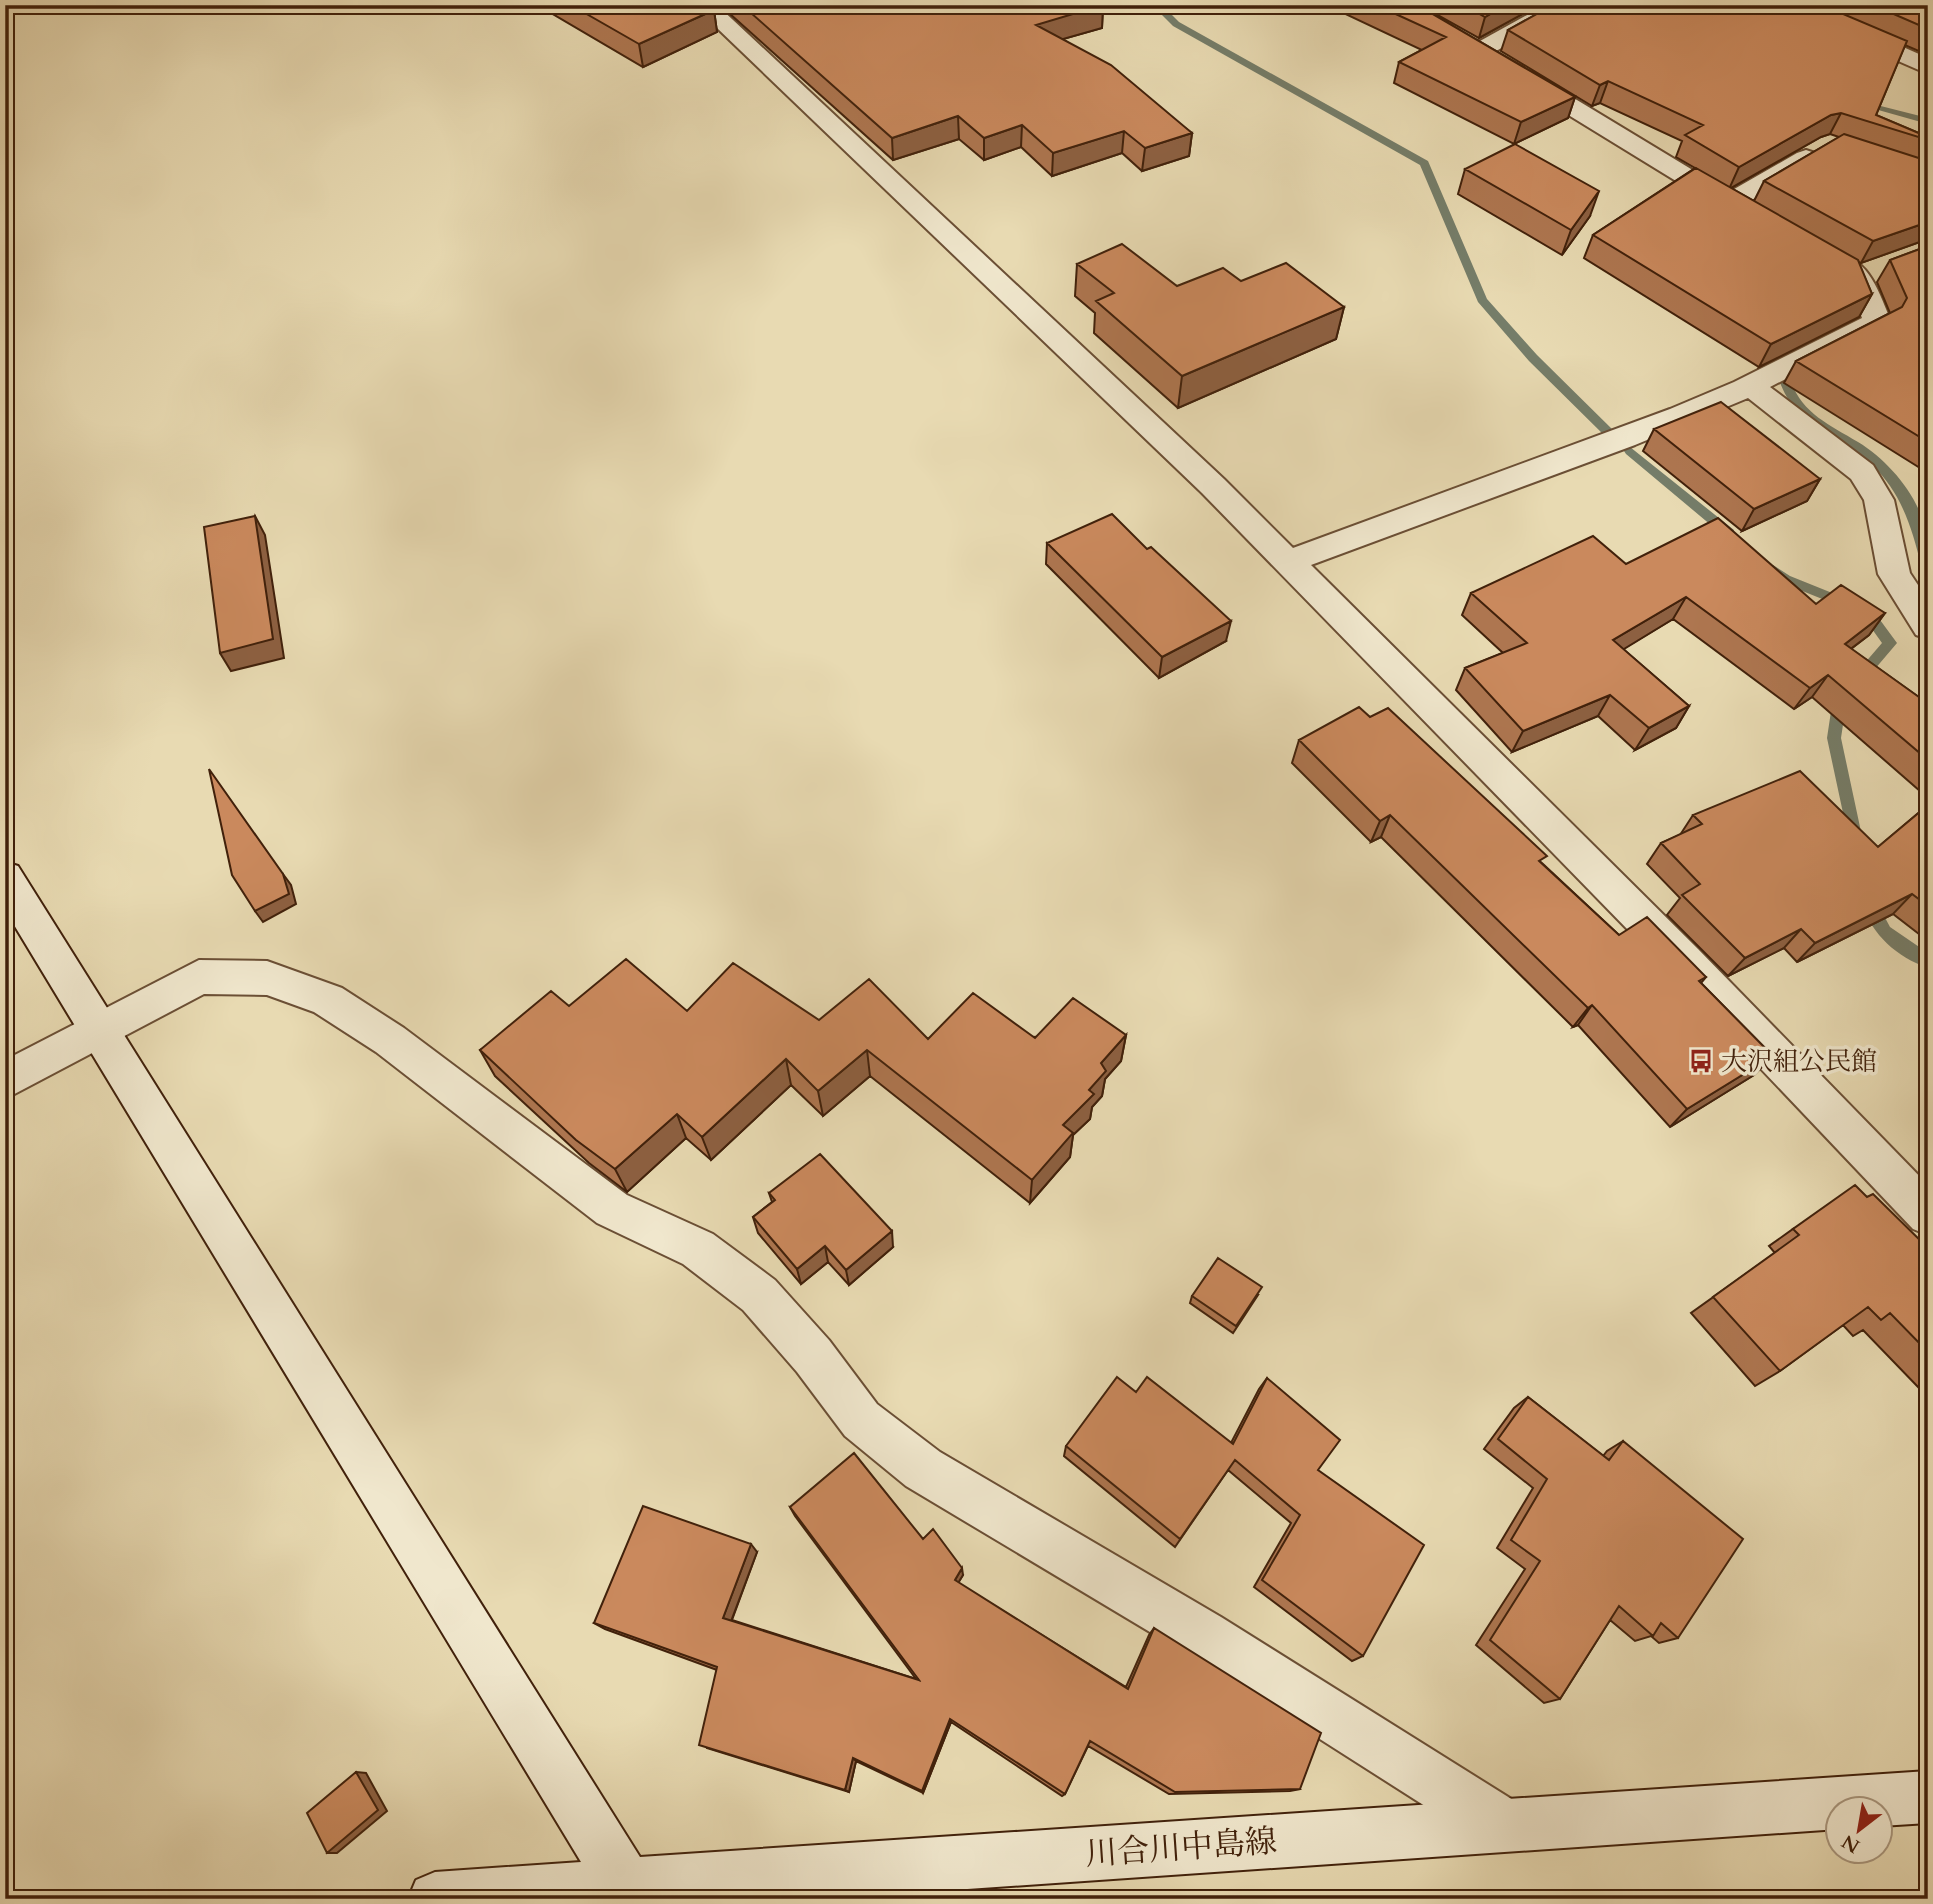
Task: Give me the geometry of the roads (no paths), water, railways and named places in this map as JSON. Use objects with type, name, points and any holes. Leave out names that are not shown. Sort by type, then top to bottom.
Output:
[{"type":"street","points":[[704,5],[1021,303],[1288,562],[1684,961],[1928,1215]]},
{"type":"street","points":[[1479,51],[1562,5]]},
{"type":"street","points":[[1789,5],[1928,67]]},
{"type":"street","points":[[1456,38],[1753,216]]},
{"type":"street","points":[[1730,203],[1831,144]]},
{"type":"street","points":[[1288,562],[1393,520],[1473,494],[1607,444],[1749,386],[1877,321],[1871,272],[1812,249]]},
{"type":"street","points":[[1749,386],[1862,472],[1880,500],[1894,574],[1928,627]]},
{"type":"street","points":[[5,877],[631,1893]]},
{"type":"street","points":[[5,1081],[199,976],[267,978],[328,1000],[390,1041],[612,1209],[698,1250],[759,1296],[813,1356],[862,1420],[923,1469],[1203,1635],[1502,1824]]},
{"type":"street","name":"川合川中島線","points":[[437,1899],[631,1893],[1502,1824],[1928,1797]]},
{"type":"waterway","points":[[1156,5],[1176,24],[1424,163],[1482,300],[1533,358],[1610,434]]},
{"type":"waterway","points":[[1860,102],[1928,121]]},
{"type":"waterway","points":[[1800,373],[1785,380],[1791,396],[1811,419],[1867,454],[1890,476],[1911,511],[1928,565]]},
{"type":"waterway","points":[[1630,451],[1729,533]]},
{"type":"waterway","points":[[1773,570],[1785,579],[1867,612],[1890,643],[1858,679]]},
{"type":"waterway","points":[[1840,698],[1834,738],[1856,841]]},
{"type":"waterway","points":[[1870,904],[1884,931],[1900,945],[1928,961]]},
{"type":"place","name":"大沢組公民館","points":[[1701,1061]]}]
